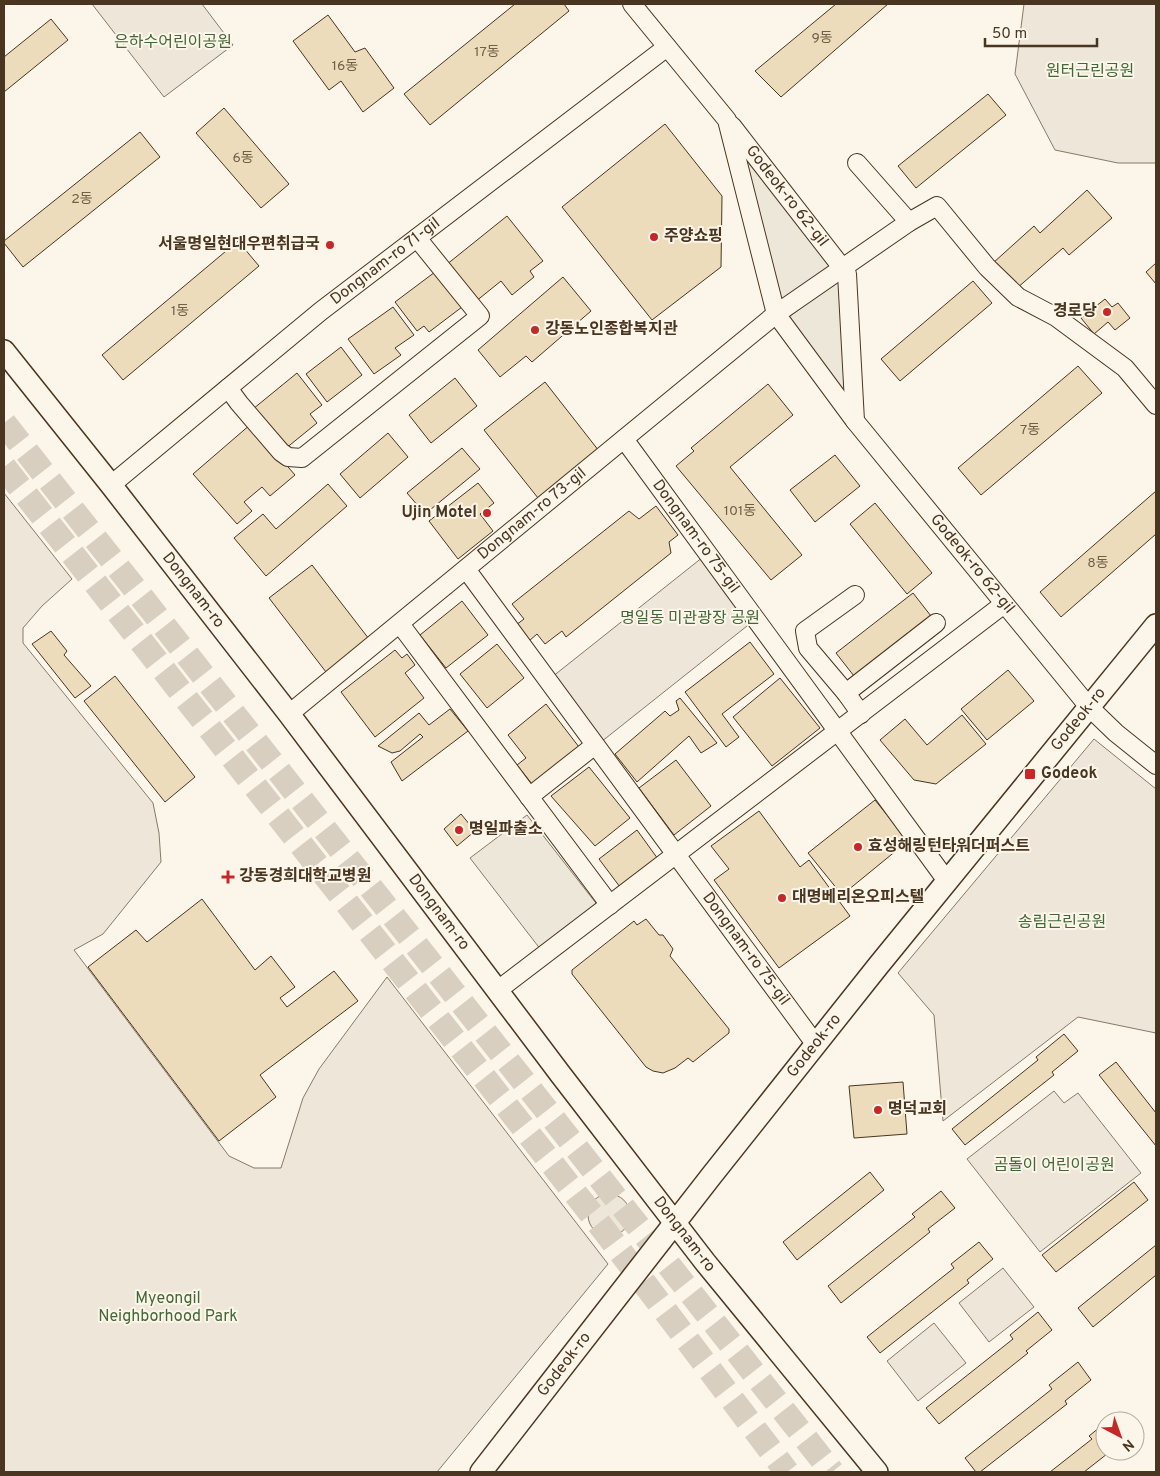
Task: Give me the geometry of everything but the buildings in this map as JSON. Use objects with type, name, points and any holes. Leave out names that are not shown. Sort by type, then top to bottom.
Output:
[{"type":"main road","name":"Dongnam-ro","points":[[4,351],[290,714],[561,1075],[705,1262],[876,1472]]},
{"type":"main road","name":"Godeok-ro","points":[[481,1472],[878,966],[1156,625]]},
{"type":"street","name":"Godeok-ro 62-gil","points":[[632,4],[727,120],[847,274],[855,421]]},
{"type":"street","name":"Dongnam-ro 71-gil","points":[[111,485],[321,311],[667,47]]},
{"type":"street","name":"Godeok-ro 62-gil","points":[[727,120],[776,314],[855,421],[1088,707],[1116,733],[1156,765]]},
{"type":"street","points":[[857,163],[909,222]]},
{"type":"street","name":"Dongnam-ro 73-gil","points":[[290,714],[776,314],[909,222],[937,206],[987,267],[1018,298],[1056,316],[1125,368],[1156,405]]},
{"type":"street","points":[[228,388],[281,452],[288,457],[302,458],[480,316],[417,238]]},
{"type":"street","name":"Dongnam-ro 75-gil","points":[[624,439],[947,881]]},
{"type":"street","name":"Dongnam-ro 75-gil","points":[[466,569],[816,1045]]},
{"type":"street","points":[[855,595],[805,631],[808,648],[861,714]]},
{"type":"street","points":[[498,990],[1004,604]]},
{"type":"street","points":[[846,693],[936,623]]},
{"type":"street","points":[[400,624],[610,906]]},
{"type":"street","points":[[529,797],[595,745]]},
{"type":"green space","name":"은하수어린이공원","points":[[92,4],[202,4],[233,45],[164,97]]},
{"type":"green space","name":"원터근린공원","points":[[1024,4],[1156,4],[1156,163],[1118,163],[1055,150],[1015,74]]},
{"type":"green space","name":"Myeongil Neighborhood Park","points":[[4,493],[72,579],[42,606],[23,628],[23,643],[153,803],[159,833],[161,862],[103,934],[74,950],[229,1156],[254,1168],[281,1168],[303,1098],[319,1069],[387,977],[608,1264],[437,1472],[4,1472]]},
{"type":"green space","name":"명일동 미관광장 공원","points":[[703,557],[752,622],[601,742],[552,677]]},
{"type":"green space","name":"송림근린공원","points":[[1094,739],[1156,789],[1156,1033],[1078,1017],[943,1121],[934,1015],[898,973]]},
{"type":"green space","name":"곰돌이 어린이공원","points":[[1054,1091],[1064,1103],[1078,1093],[1141,1173],[1040,1252],[967,1159]]},
{"type":"green space","points":[[1003,1268],[1034,1307],[989,1342],[959,1303]]},
{"type":"green space","points":[[934,1323],[966,1363],[918,1401],[887,1361]]},
{"type":"shaded area","points":[[731,138],[841,268],[776,314]]},
{"type":"shaded area","points":[[847,274],[855,421],[782,322]]},
{"type":"shaded area","points":[[527,815],[599,907],[541,950],[470,858]]},
{"type":"shaded area","points":[[609,1194],[624,1200],[630,1215],[624,1230],[609,1236],[594,1230],[588,1215],[594,1200]]},
{"type":"tunnel","points":[[4,423],[832,1472]]},
{"type":"tunnel","points":[[4,467],[604,1230],[787,1472]]},
{"type":"place","name":"주양쇼핑","points":[[654,237]]},
{"type":"place","name":"서울명일현대우편취급국","points":[[330,245]]},
{"type":"place","name":"경로당","points":[[1107,312]]},
{"type":"place","name":"강동노인종합복지관","points":[[535,330]]},
{"type":"place","name":"Ujin Motel","points":[[487,513]]},
{"type":"place","name":"Godeok","points":[[1030,774]]},
{"type":"place","name":"명일파출소","points":[[459,830]]},
{"type":"place","name":"효성해링턴타워더퍼스트","points":[[858,847]]},
{"type":"place","name":"강동경희대학교병원","points":[[228,877]]},
{"type":"place","name":"대명베리온오피스텔","points":[[782,898]]},
{"type":"place","name":"명덕교회","points":[[878,1110]]}]
